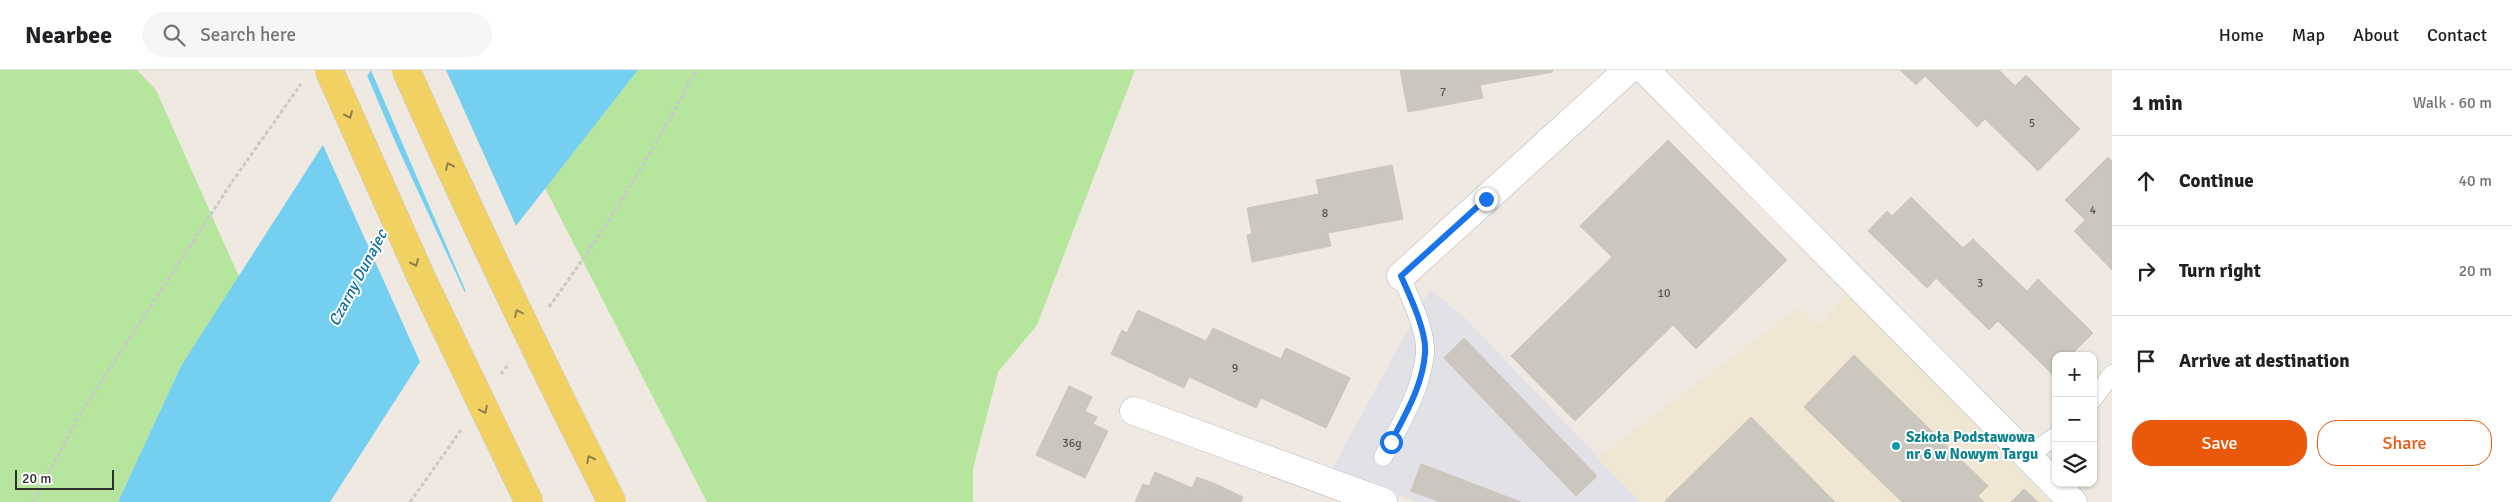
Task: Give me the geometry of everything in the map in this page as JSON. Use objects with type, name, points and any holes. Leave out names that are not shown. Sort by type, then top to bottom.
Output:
[{"type":"main road","points":[[406,70],[462,196],[548,377],[612,502]]},
{"type":"main road","points":[[318,74],[421,277],[529,502]]},
{"type":"street","points":[[1401,276],[1628,70]]},
{"type":"street","points":[[1645,70],[2073,502]]},
{"type":"street","points":[[1134,410],[1383,502]]},
{"type":"lane","points":[[1383,457],[1413,398],[1425,352],[1416,310],[1401,276]]},
{"type":"lane","points":[[2095,397],[2112,374]]},
{"type":"lane","points":[[2028,456],[2052,439]]},
{"type":"path","points":[[548,308],[600,236],[647,160],[696,70]]},
{"type":"path","points":[[33,502],[88,403],[232,182],[318,74]]},
{"type":"path","points":[[496,381],[514,357]]},
{"type":"path","points":[[410,502],[462,429]]},
{"type":"shaded area","points":[[1430,289],[1466,319],[1641,502],[1417,502],[1332,469]]},
{"type":"shaded area","points":[[1847,293],[2050,502],[1640,502],[1597,458],[1797,309],[1820,324]]},
{"type":"green space","points":[[0,70],[137,70],[156,90],[239,277],[181,366],[118,502],[0,502]]},
{"type":"green space","points":[[638,70],[1135,70],[1037,325],[998,372],[973,469],[973,502],[707,502],[545,188]]},
{"type":"water","name":"Czarny Dunajec","points":[[371,70],[638,70],[468,287],[330,502],[118,502],[181,366]]},
{"type":"pier","points":[[371,70],[446,70],[517,228],[467,294]]},
{"type":"pier","points":[[366,73],[397,146],[466,295],[421,364],[322,143]]},
{"type":"building","points":[[1400,70],[1552,70],[1553,72],[1480,85],[1483,98],[1408,112]]},
{"type":"building","points":[[1900,70],[1999,70],[2015,86],[2026,75],[2080,129],[2038,171],[1985,119],[1977,127],[1925,76],[1916,85]]},
{"type":"building","points":[[1668,140],[1787,260],[1696,349],[1673,325],[1575,421],[1511,356],[1612,257],[1580,226]]},
{"type":"building","points":[[2108,157],[2112,161],[2112,270],[2074,231],[2085,220],[2065,200]]},
{"type":"building","points":[[1392,165],[1403,219],[1328,233],[1331,246],[1252,262],[1247,235],[1252,234],[1247,208],[1319,194],[1316,180]]},
{"type":"building","points":[[1911,197],[1963,248],[1973,239],[2027,291],[2038,279],[2093,333],[2074,352],[2052,352],[2052,374],[1998,321],[1989,330],[1936,278],[1927,288],[1868,231],[1887,211],[1892,216]]},
{"type":"building","points":[[1138,310],[1206,341],[1213,328],[1281,359],[1286,348],[1350,378],[1326,428],[1261,398],[1256,408],[1189,377],[1184,388],[1111,354],[1122,330],[1127,333]]},
{"type":"building","points":[[1464,338],[1597,476],[1576,496],[1444,358]]},
{"type":"building","name":"Szkoła Podstawowa nr 6 w Nowym Targu","points":[[1854,355],[1988,486],[1978,496],[1984,502],[1902,502],[1804,407]]},
{"type":"building","points":[[1069,386],[1092,397],[1085,411],[1097,417],[1093,424],[1108,431],[1085,478],[1036,455]]},
{"type":"building","points":[[1751,417],[1835,502],[1665,501]]},
{"type":"building","points":[[1421,464],[1521,502],[1441,502],[1411,491]]},
{"type":"building","points":[[1155,472],[1192,488],[1197,477],[1218,485],[1211,502],[1135,502],[1143,484],[1149,486]]},
{"type":"building","points":[[1218,485],[1243,497],[1241,502],[1211,502]]},
{"type":"building","points":[[2024,489],[2038,502],[2011,502]]},
{"type":"place","name":"Szkoła Podstawowa nr 6 w Nowym Targu","points":[[1896,446]]},
{"type":"route","points":[[1391,442],[1413,398],[1425,352],[1416,310],[1401,276],[1486,199]]}]
